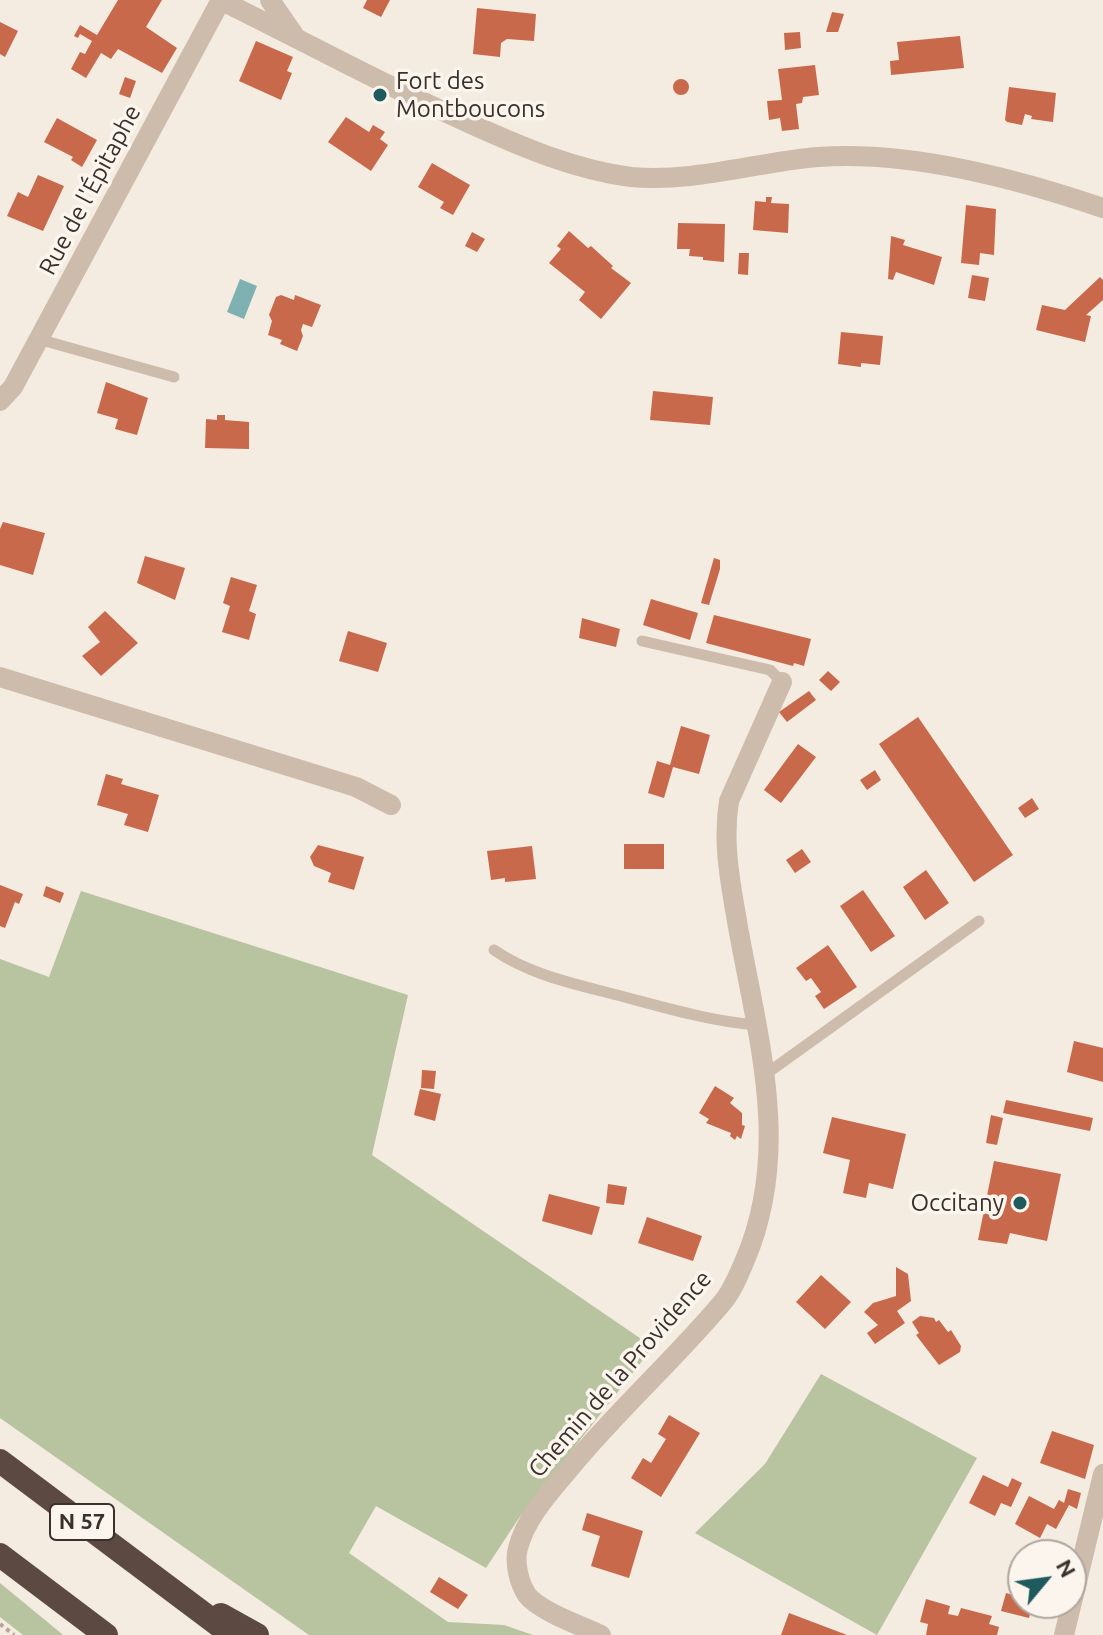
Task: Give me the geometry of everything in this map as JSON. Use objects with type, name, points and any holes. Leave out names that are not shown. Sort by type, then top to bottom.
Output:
[{"type":"highway","name":"N 57","points":[[0,1461],[232,1635]]},
{"type":"highway","points":[[0,1555],[106,1635]]},
{"type":"highway","points":[[165,1583],[257,1635]]},
{"type":"street","points":[[221,0],[294,35],[391,88],[517,145],[592,170],[666,178],[819,157],[908,159],[1046,189],[1103,208]]},
{"type":"street","name":"Rue de l'Épitaphe","points":[[0,401],[13,387],[221,0]]},
{"type":"street","points":[[270,0],[294,35]]},
{"type":"street","points":[[0,677],[356,787],[391,805]]},
{"type":"street","name":"Chemin de la Providence","points":[[601,1635],[551,1612],[528,1597],[519,1575],[517,1549],[535,1510],[608,1423],[725,1300],[746,1259],[763,1198],[771,1128],[766,1074],[726,858],[726,821],[729,801],[782,682]]},
{"type":"street","points":[[1064,1635],[1103,1474]]},
{"type":"lane","points":[[38,339],[174,377]]},
{"type":"lane","points":[[642,641],[770,670],[782,682]]},
{"type":"lane","points":[[766,1074],[979,921]]},
{"type":"lane","points":[[494,950],[511,962],[557,979],[718,1022],[757,1025]]},
{"type":"path","points":[[0,1624],[14,1635]]},
{"type":"green space","points":[[81,891],[408,995],[372,1155],[653,1347],[519,1518],[486,1568],[376,1506],[349,1553],[448,1622],[504,1625],[533,1635],[309,1635],[0,1418],[0,959],[49,977]]},
{"type":"green space","points":[[821,1374],[977,1458],[877,1635],[695,1533],[765,1464]]},
{"type":"green space","points":[[0,1583],[63,1635],[23,1635],[0,1617]]},
{"type":"water","points":[[240,279],[257,286],[244,319],[227,312]]},
{"type":"building","points":[[118,0],[162,0],[146,27],[177,48],[162,73],[118,49],[111,59],[101,53],[86,78],[71,69],[80,52],[85,54],[92,41],[80,34],[78,38],[74,36],[80,25],[97,35]]},
{"type":"building","points":[[367,0],[390,0],[381,17],[363,8]]},
{"type":"building","points":[[477,8],[536,14],[534,41],[507,39],[501,43],[500,57],[473,54]]},
{"type":"building","points":[[832,12],[844,14],[838,32],[826,32]]},
{"type":"building","points":[[0,22],[18,31],[5,57],[0,54]]},
{"type":"building","points":[[800,32],[801,48],[785,50],[784,33]]},
{"type":"building","points":[[960,36],[964,68],[891,75],[890,61],[899,60],[897,42]]},
{"type":"building","points":[[256,41],[293,57],[287,71],[292,73],[281,100],[239,81]]},
{"type":"building","points":[[815,65],[819,95],[803,97],[802,103],[796,104],[799,129],[782,131],[780,118],[769,120],[767,101],[782,100],[778,69]]},
{"type":"building","points":[[125,77],[136,81],[130,98],[119,94]]},
{"type":"building","points":[[681,79],[687,81],[687,93],[681,95],[675,93],[673,87],[675,81]]},
{"type":"building","points":[[1009,87],[1056,93],[1053,122],[1031,119],[1032,116],[1025,114],[1022,125],[1007,122]]},
{"type":"building","points":[[346,117],[369,132],[373,125],[385,132],[380,139],[388,145],[371,171],[328,142]]},
{"type":"building","points":[[57,118],[97,140],[82,167],[71,160],[73,157],[44,142]]},
{"type":"building","points":[[432,163],[470,185],[453,215],[440,208],[444,202],[418,187]]},
{"type":"building","points":[[38,175],[64,186],[43,231],[7,216],[18,192],[28,197]]},
{"type":"building","points":[[766,197],[772,197],[771,203],[789,204],[788,233],[753,230],[755,201],[766,202]]},
{"type":"building","points":[[966,205],[996,209],[994,255],[980,253],[979,265],[961,263]]},
{"type":"building","points":[[678,223],[725,224],[724,262],[703,260],[703,257],[689,256],[690,249],[677,249]]},
{"type":"building","points":[[569,231],[588,248],[591,246],[613,266],[611,268],[631,283],[601,319],[579,300],[585,292],[549,263],[561,249],[557,246]]},
{"type":"building","points":[[472,232],[485,239],[477,252],[465,246]]},
{"type":"building","points":[[891,236],[905,240],[903,245],[942,257],[934,285],[896,272],[893,280],[888,279]]},
{"type":"building","points":[[739,253],[749,253],[748,275],[738,274]]},
{"type":"building","points":[[972,275],[989,278],[985,301],[968,298]]},
{"type":"building","points":[[1100,277],[1103,280],[1103,300],[1086,315],[1091,316],[1085,342],[1036,330],[1042,305],[1065,310]]},
{"type":"building","points":[[281,295],[294,300],[295,295],[321,305],[312,327],[303,324],[303,336],[297,351],[268,335],[272,321],[269,315],[276,297]]},
{"type":"building","points":[[841,332],[883,336],[880,365],[861,363],[861,367],[838,364]]},
{"type":"building","points":[[106,382],[148,398],[137,435],[115,429],[118,419],[97,413]]},
{"type":"building","points":[[653,391],[713,397],[710,425],[650,420]]},
{"type":"building","points":[[217,415],[225,415],[225,420],[249,422],[249,449],[205,448],[206,419],[217,420]]},
{"type":"building","points":[[3,522],[45,533],[33,575],[0,565],[0,529]]},
{"type":"building","points":[[145,556],[185,568],[175,600],[137,583]]},
{"type":"building","points":[[714,558],[720,560],[720,569],[709,605],[701,603]]},
{"type":"building","points":[[231,577],[257,585],[249,611],[256,614],[249,640],[222,632],[230,606],[223,603]]},
{"type":"building","points":[[651,599],[698,613],[690,640],[643,625]]},
{"type":"building","points":[[105,611],[138,643],[101,676],[82,656],[100,642],[88,627]]},
{"type":"building","points":[[714,615],[811,639],[804,666],[794,663],[793,666],[706,643]]},
{"type":"building","points":[[582,618],[620,629],[616,647],[579,638]]},
{"type":"building","points":[[348,631],[387,643],[378,672],[339,661]]},
{"type":"building","points":[[828,671],[840,682],[831,691],[819,680]]},
{"type":"building","points":[[809,691],[816,700],[787,722],[779,712]]},
{"type":"building","points":[[918,717],[1013,855],[974,882],[879,744]]},
{"type":"building","points":[[681,726],[710,735],[699,774],[673,767],[664,798],[648,793],[657,761],[670,765]]},
{"type":"building","points":[[798,744],[816,757],[781,803],[764,790]]},
{"type":"building","points":[[875,770],[881,780],[867,790],[860,780]]},
{"type":"building","points":[[106,774],[123,779],[121,784],[159,795],[148,832],[124,825],[128,814],[97,805]]},
{"type":"building","points":[[1032,798],[1039,809],[1025,818],[1018,808]]},
{"type":"building","points":[[624,844],[664,844],[664,869],[624,869]]},
{"type":"building","points":[[318,845],[364,857],[354,890],[328,882],[331,873],[314,866],[310,857]]},
{"type":"building","points":[[532,846],[536,879],[491,880],[487,851]]},
{"type":"building","points":[[802,849],[811,862],[795,873],[786,860]]},
{"type":"building","points":[[926,870],[949,903],[925,920],[903,887]]},
{"type":"building","points":[[0,885],[23,894],[19,904],[15,902],[5,928],[0,926]]},
{"type":"building","points":[[46,886],[64,893],[60,903],[43,896]]},
{"type":"building","points":[[863,890],[895,936],[871,952],[840,906]]},
{"type":"building","points":[[828,945],[857,987],[824,1009],[815,996],[821,992],[811,978],[806,981],[796,968]]},
{"type":"building","points":[[1074,1041],[1103,1048],[1103,1082],[1067,1072]]},
{"type":"building","points":[[422,1070],[436,1071],[434,1089],[421,1088]]},
{"type":"building","points":[[715,1086],[734,1098],[730,1103],[742,1113],[742,1125],[745,1126],[741,1139],[737,1136],[735,1140],[731,1133],[706,1123],[709,1119],[699,1113]]},
{"type":"building","points":[[420,1089],[441,1094],[435,1121],[414,1115]]},
{"type":"building","points":[[1006,1100],[1093,1118],[1090,1131],[1003,1113]]},
{"type":"building","points":[[991,1115],[1003,1118],[997,1145],[986,1143]]},
{"type":"building","points":[[832,1117],[906,1134],[893,1189],[869,1183],[866,1198],[843,1193],[850,1160],[823,1153]]},
{"type":"building","name":"Occitany","points":[[994,1161],[1061,1174],[1047,1241],[1010,1233],[1007,1244],[978,1240]]},
{"type":"building","points":[[608,1184],[627,1187],[624,1205],[606,1203]]},
{"type":"building","points":[[549,1194],[600,1207],[592,1235],[542,1221]]},
{"type":"building","points":[[647,1217],[702,1236],[693,1261],[638,1243]]},
{"type":"building","points":[[896,1267],[908,1274],[911,1301],[897,1311],[905,1323],[875,1344],[867,1333],[878,1325],[864,1312],[873,1303],[896,1296]]},
{"type":"building","points":[[821,1275],[851,1302],[825,1329],[796,1302]]},
{"type":"building","points":[[920,1316],[934,1318],[936,1322],[939,1320],[948,1332],[951,1330],[961,1346],[960,1352],[939,1365],[916,1335],[919,1333],[912,1322]]},
{"type":"building","points":[[669,1415],[700,1433],[661,1497],[631,1478],[643,1458],[651,1463],[666,1439],[658,1434]]},
{"type":"building","points":[[1052,1431],[1094,1445],[1085,1479],[1040,1463]]},
{"type":"building","points":[[983,1475],[1008,1487],[1012,1478],[1022,1483],[1011,1507],[1001,1503],[995,1516],[969,1503]]},
{"type":"building","points":[[1068,1489],[1081,1493],[1077,1509],[1069,1505],[1056,1529],[1047,1524],[1040,1538],[1015,1524],[1029,1496],[1054,1509],[1059,1500],[1064,1503]]},
{"type":"building","points":[[587,1513],[643,1531],[629,1578],[591,1566],[600,1536],[582,1530]]},
{"type":"building","points":[[439,1577],[468,1595],[458,1609],[430,1592]]},
{"type":"building","points":[[1006,1593],[1007,1593],[1007,1612],[1001,1611]]},
{"type":"building","points":[[926,1599],[950,1606],[948,1614],[958,1616],[961,1608],[992,1616],[989,1624],[999,1627],[997,1635],[926,1635],[928,1624],[920,1622]]},
{"type":"building","points":[[789,1613],[847,1635],[781,1635]]},
{"type":"place","name":"Fort des Montboucons","points":[[380,95]]},
{"type":"place","name":"Occitany","points":[[1020,1203]]}]
